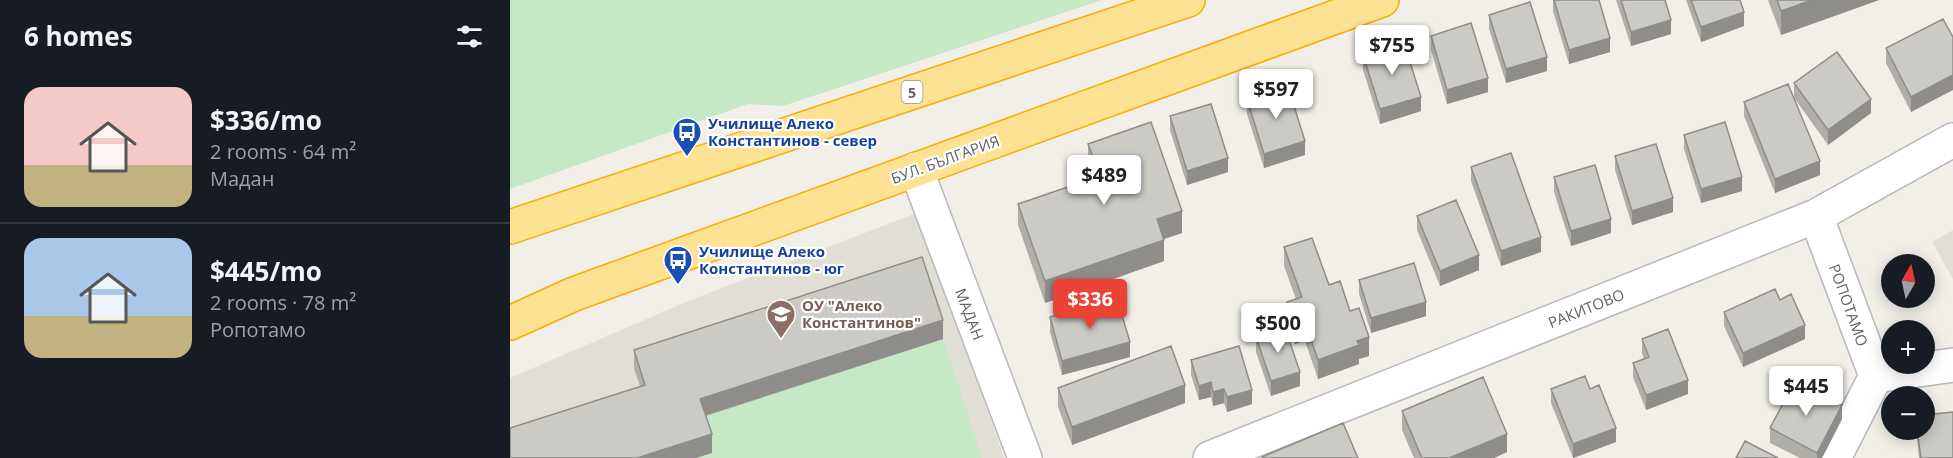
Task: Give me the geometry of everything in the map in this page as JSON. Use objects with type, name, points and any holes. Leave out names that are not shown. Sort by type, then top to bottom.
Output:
[{"type":"highway","name":"5","points":[[510,227],[1188,0]]},
{"type":"highway","name":"БУЛ. БЪЛГАРИЯ","points":[[510,323],[574,294],[1382,0]]},
{"type":"street","name":"РАКИТОВО","points":[[1210,458],[1816,216],[1953,140]]},
{"type":"street","name":"МАДАН","points":[[916,169],[1025,458]]},
{"type":"street","name":"РОПОТАМО","points":[[1816,216],[1876,376]]},
{"type":"street","points":[[1834,458],[1876,376],[1953,365]]},
{"type":"shaded area","name":"ОУ \"Алеко Константинов\"","points":[[919,212],[1004,458],[510,458],[510,378],[686,302]]},
{"type":"shaded area","points":[[1953,230],[1953,279],[1932,242]]},
{"type":"green space","points":[[510,0],[1102,0],[783,106],[748,104],[510,189]]},
{"type":"green space","points":[[943,339],[982,458],[696,458],[712,453],[700,417]]},
{"type":"building","points":[[1554,0],[1599,0],[1610,38],[1569,50]]},
{"type":"building","points":[[1621,0],[1665,0],[1671,20],[1631,32]]},
{"type":"building","points":[[1691,0],[1740,0],[1744,12],[1701,27]]},
{"type":"building","points":[[1777,0],[1812,0],[1781,11]]},
{"type":"building","points":[[1530,2],[1547,57],[1506,69],[1489,15]]},
{"type":"building","points":[[1943,19],[1953,37],[1953,75],[1911,97],[1886,48]]},
{"type":"building","points":[[1471,23],[1488,78],[1447,90],[1431,36]]},
{"type":"building","points":[[1404,43],[1421,97],[1380,109],[1363,55]]},
{"type":"building","points":[[1837,52],[1871,99],[1828,130],[1794,83]]},
{"type":"building","points":[[1788,84],[1820,161],[1775,179],[1744,102]]},
{"type":"building","points":[[1288,87],[1305,141],[1264,154],[1247,99]]},
{"type":"building","points":[[1211,104],[1228,158],[1187,171],[1170,116]]},
{"type":"building","points":[[1151,122],[1182,211],[1157,219],[1164,240],[1045,281],[1018,204],[1100,176],[1088,144]]},
{"type":"building","points":[[1725,122],[1742,177],[1701,189],[1684,135]]},
{"type":"building","points":[[1656,144],[1673,198],[1632,211],[1615,156]]},
{"type":"building","points":[[1511,153],[1541,237],[1501,251],[1471,167]]},
{"type":"building","points":[[1595,165],[1611,219],[1571,231],[1554,177]]},
{"type":"building","points":[[1456,200],[1479,255],[1440,271],[1417,216]]},
{"type":"building","points":[[1312,238],[1329,285],[1340,281],[1350,311],[1359,308],[1369,337],[1357,341],[1359,345],[1318,360],[1305,322],[1295,325],[1287,302],[1302,297],[1284,247]]},
{"type":"building","points":[[922,257],[943,320],[700,399],[712,434],[637,458],[510,458],[510,428],[645,385],[634,350]]},
{"type":"building","points":[[1414,263],[1426,302],[1371,318],[1359,280]]},
{"type":"building","points":[[1775,289],[1780,300],[1791,294],[1805,325],[1743,353],[1724,312]]},
{"type":"building","points":[[1117,299],[1130,342],[1062,361],[1050,317]]},
{"type":"building","points":[[1285,328],[1300,372],[1271,381],[1256,337]]},
{"type":"building","points":[[1668,329],[1688,380],[1646,395],[1633,363],[1649,357],[1642,339]]},
{"type":"building","points":[[1171,346],[1185,385],[1072,427],[1058,388]]},
{"type":"building","points":[[1239,346],[1252,390],[1227,397],[1224,389],[1213,392],[1211,382],[1199,386],[1191,360]]},
{"type":"building","points":[[1585,376],[1590,389],[1599,385],[1616,428],[1573,444],[1551,389]]},
{"type":"building","points":[[1483,377],[1507,434],[1449,458],[1422,458],[1402,411]]},
{"type":"building","points":[[1795,381],[1842,405],[1817,453],[1770,428]]},
{"type":"building","points":[[1953,412],[1953,458],[1921,458],[1919,440],[1935,440],[1935,414]]},
{"type":"building","points":[[1343,423],[1358,458],[1262,457]]},
{"type":"building","points":[[1745,441],[1778,458],[1736,458]]},
{"type":"place","name":"Училище Алеко Константинов - север","points":[[687,158]]},
{"type":"place","name":"Училище Алеко Константинов - юг","points":[[678,286]]},
{"type":"place","name":"ОУ \"Алеко Константинов\"","points":[[781,340]]}]
